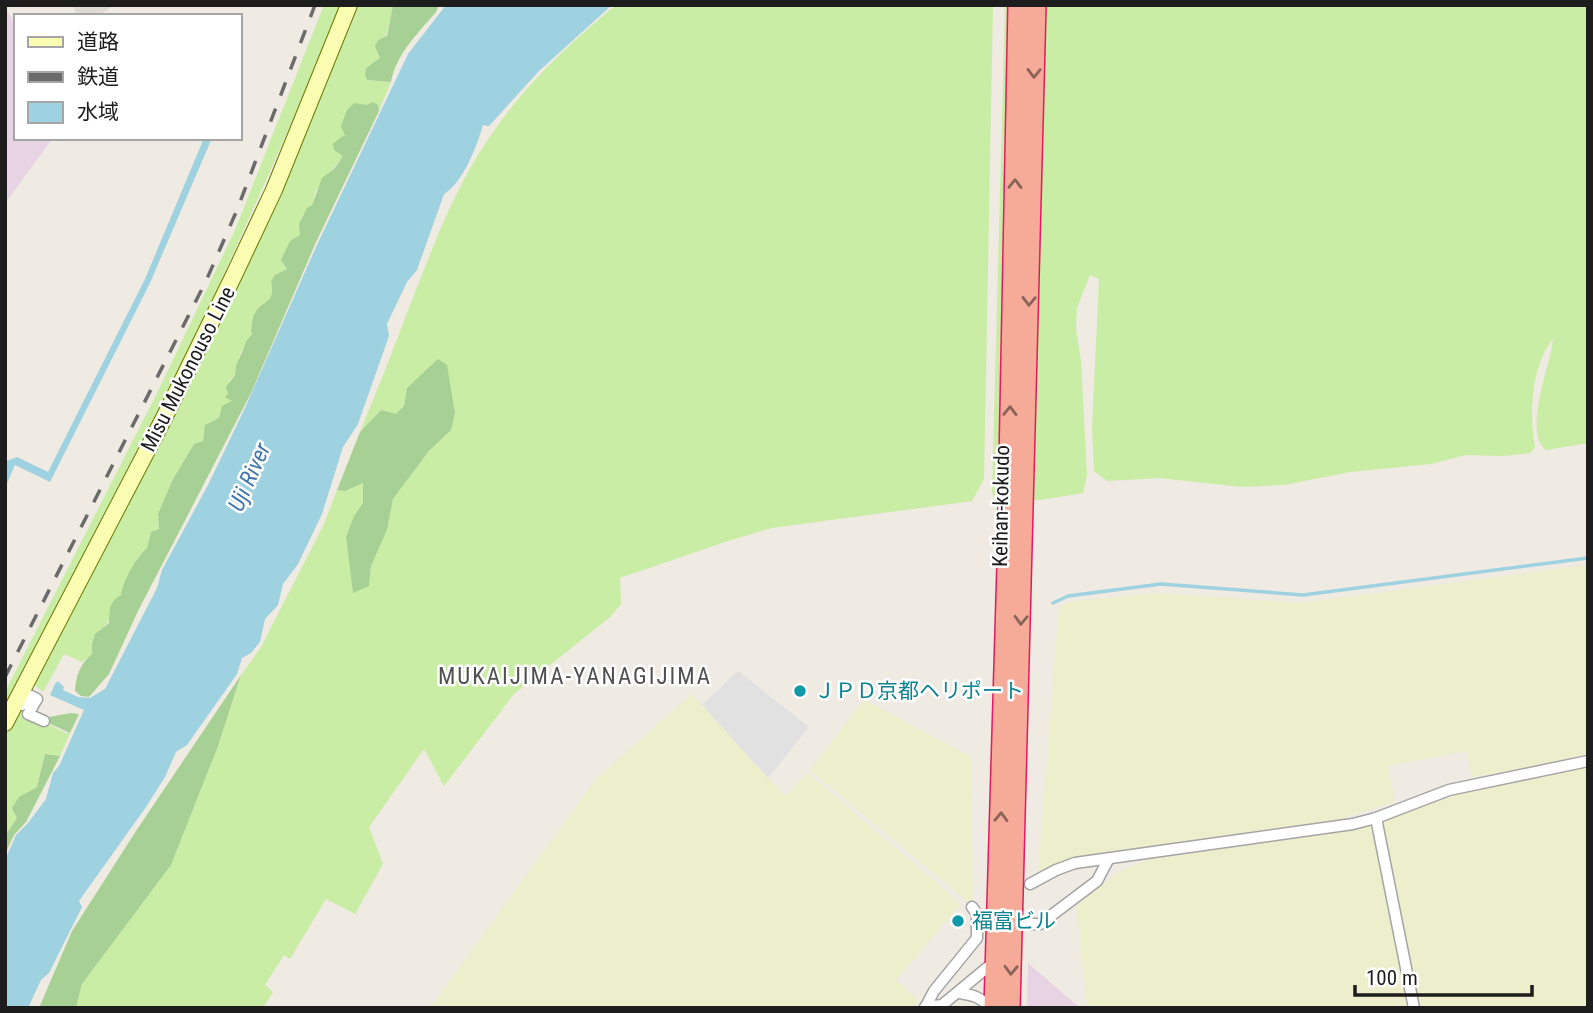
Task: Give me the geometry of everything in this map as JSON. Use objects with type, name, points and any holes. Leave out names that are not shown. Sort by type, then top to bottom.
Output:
[{"type":"highway","name":"Keihan-kokudo","points":[[1010,1008],[1013,924],[1018,5]]},
{"type":"highway","name":"Keihan-kokudo","points":[[992,1008],[1015,552],[1036,5]]},
{"type":"main road","name":"Misu Mukonouso Line","points":[[5,723],[165,416],[229,286],[274,190],[349,5]]},
{"type":"street","points":[[5,735],[29,695],[37,699],[28,714],[44,721]]},
{"type":"street","points":[[1030,884],[1075,863],[1286,835],[1376,818],[1449,790],[1588,761]]},
{"type":"street","points":[[1376,818],[1414,1008]]},
{"type":"street","points":[[1013,924],[1040,924],[1097,881],[1108,860]]},
{"type":"street","points":[[925,1007],[934,991],[977,938],[977,914],[972,907]]},
{"type":"street","points":[[925,1007],[942,1005],[960,993],[996,960]]},
{"type":"street","points":[[960,993],[974,995],[992,1008]]},
{"type":"shaded area","points":[[72,5],[115,5],[100,14],[77,14]]},
{"type":"shaded area","points":[[5,7],[14,23],[14,140],[52,140],[5,203]]},
{"type":"shaded area","points":[[738,671],[809,727],[768,778],[702,705]]},
{"type":"shaded area","points":[[1028,963],[1080,1008],[1027,1008]]},
{"type":"green space","points":[[324,5],[344,5],[184,364],[5,712],[5,692],[159,389],[235,230]]},
{"type":"green space","points":[[359,5],[393,5],[381,58],[366,68],[365,75],[367,80],[391,82],[379,111],[378,105],[346,136],[343,156],[315,192],[312,205],[302,216],[301,235],[290,241],[283,264],[287,269],[271,281],[274,292],[271,301],[263,305],[254,333],[241,351],[235,375],[229,381],[230,398],[233,401],[220,413],[219,418],[206,425],[203,441],[194,444],[173,479],[158,514],[159,529],[151,532],[147,548],[133,565],[111,616],[99,630],[92,654],[82,662],[64,654],[43,692],[33,684],[167,429],[263,231]]},
{"type":"green space","points":[[393,5],[439,5],[403,53],[391,82],[367,80],[366,68],[380,58],[375,46],[378,40],[387,36]]},
{"type":"green space","points":[[616,5],[993,5],[984,479],[972,501],[772,528],[620,578],[621,604],[610,617],[514,694],[444,786],[424,749],[369,827],[383,864],[355,914],[326,899],[290,959],[284,955],[265,985],[273,992],[263,1008],[76,1008],[82,984],[171,865],[218,746],[241,675],[261,647],[324,524],[337,490],[345,491],[363,482],[363,503],[354,516],[351,567],[353,592],[369,586],[371,566],[387,530],[393,499],[429,451],[451,430],[455,413],[451,392],[407,388],[404,406],[396,415],[381,410],[360,432],[442,227],[461,185],[498,124],[528,87]]},
{"type":"green space","points":[[1005,5],[1588,5],[1588,443],[1546,450],[1539,441],[1537,413],[1553,339],[1536,376],[1532,405],[1535,447],[1530,453],[1503,456],[1466,455],[1431,464],[1350,472],[1284,485],[1242,487],[1159,478],[1107,481],[1094,471],[1092,428],[1099,279],[1090,275],[1077,308],[1076,329],[1081,361],[1087,475],[1083,493],[1040,500],[995,500],[992,492]]},
{"type":"green space","points":[[373,102],[378,105],[379,111],[316,242],[251,393],[138,611],[109,674],[89,697],[81,696],[75,691],[79,670],[92,654],[95,634],[109,623],[112,604],[121,595],[131,569],[147,548],[151,532],[159,529],[158,514],[173,479],[194,444],[203,441],[205,425],[219,418],[222,406],[232,401],[225,397],[228,394],[226,387],[235,375],[247,340],[253,333],[254,315],[270,298],[271,281],[275,275],[287,269],[281,260],[290,241],[300,235],[299,224],[307,208],[312,205],[322,178],[334,169],[343,156],[334,150],[333,144],[345,136],[341,126],[347,110],[354,103],[367,105]]},
{"type":"green space","points":[[438,359],[447,365],[455,413],[451,430],[429,451],[393,499],[387,530],[371,566],[369,586],[353,593],[346,537],[354,516],[363,503],[363,483],[345,491],[337,490],[360,432],[381,410],[396,414],[404,406],[407,388]]},
{"type":"green space","points":[[1588,565],[1588,755],[1472,778],[1467,751],[1388,766],[1395,802],[1348,816],[1338,824],[1072,860],[1038,875],[1059,607],[1071,601],[1160,593],[1301,603]]},
{"type":"green space","points":[[241,675],[218,746],[171,865],[82,984],[76,1008],[39,1008],[72,931]]},
{"type":"green space","points":[[692,694],[785,796],[808,773],[961,904],[896,980],[919,1001],[914,1008],[430,1008],[596,779]]},
{"type":"green space","points":[[29,695],[28,713],[65,733],[70,733],[60,756],[45,754],[37,787],[19,798],[17,818],[5,836],[5,735]]},
{"type":"green space","points":[[864,700],[971,757],[973,906],[810,770]]},
{"type":"green space","points":[[79,714],[70,733],[44,721],[49,717]]},
{"type":"green space","points":[[45,754],[60,756],[26,822],[14,835],[5,854],[5,836],[17,818],[12,808],[19,797],[37,787]]},
{"type":"green space","points":[[1588,766],[1588,1008],[1092,1008],[1087,1003],[1076,906],[1117,873],[1147,860],[1360,828],[1468,791]]},
{"type":"water","name":"Uji River","points":[[446,5],[612,5],[539,71],[489,126],[483,125],[463,173],[444,194],[417,270],[407,282],[387,324],[389,336],[358,424],[343,447],[322,514],[298,564],[283,584],[278,605],[265,619],[260,642],[251,653],[242,658],[237,674],[187,745],[176,752],[165,777],[146,807],[79,901],[82,907],[28,1008],[5,1008],[5,860],[16,835],[46,799],[53,773],[59,766],[84,710],[50,695],[58,681],[64,687],[63,690],[78,697],[90,698],[105,689],[244,410],[316,247],[408,54]]},
{"type":"water","points":[[203,140],[211,140],[150,283],[50,482],[15,465],[5,488],[7,461],[17,457],[48,472],[145,279]]},
{"type":"waterway","points":[[1053,603],[1068,596],[1161,584],[1303,595],[1588,558]]},
{"type":"railway","points":[[5,677],[206,281],[237,210],[315,5]]},
{"type":"place","name":"ＪＰＤ京都ヘリポート","points":[[800,691]]},
{"type":"place","name":"福富ビル","points":[[958,921]]},
{"type":"district","name":"MUKAIJIMA-YANAGIJIMA","points":[[575,676]]}]
